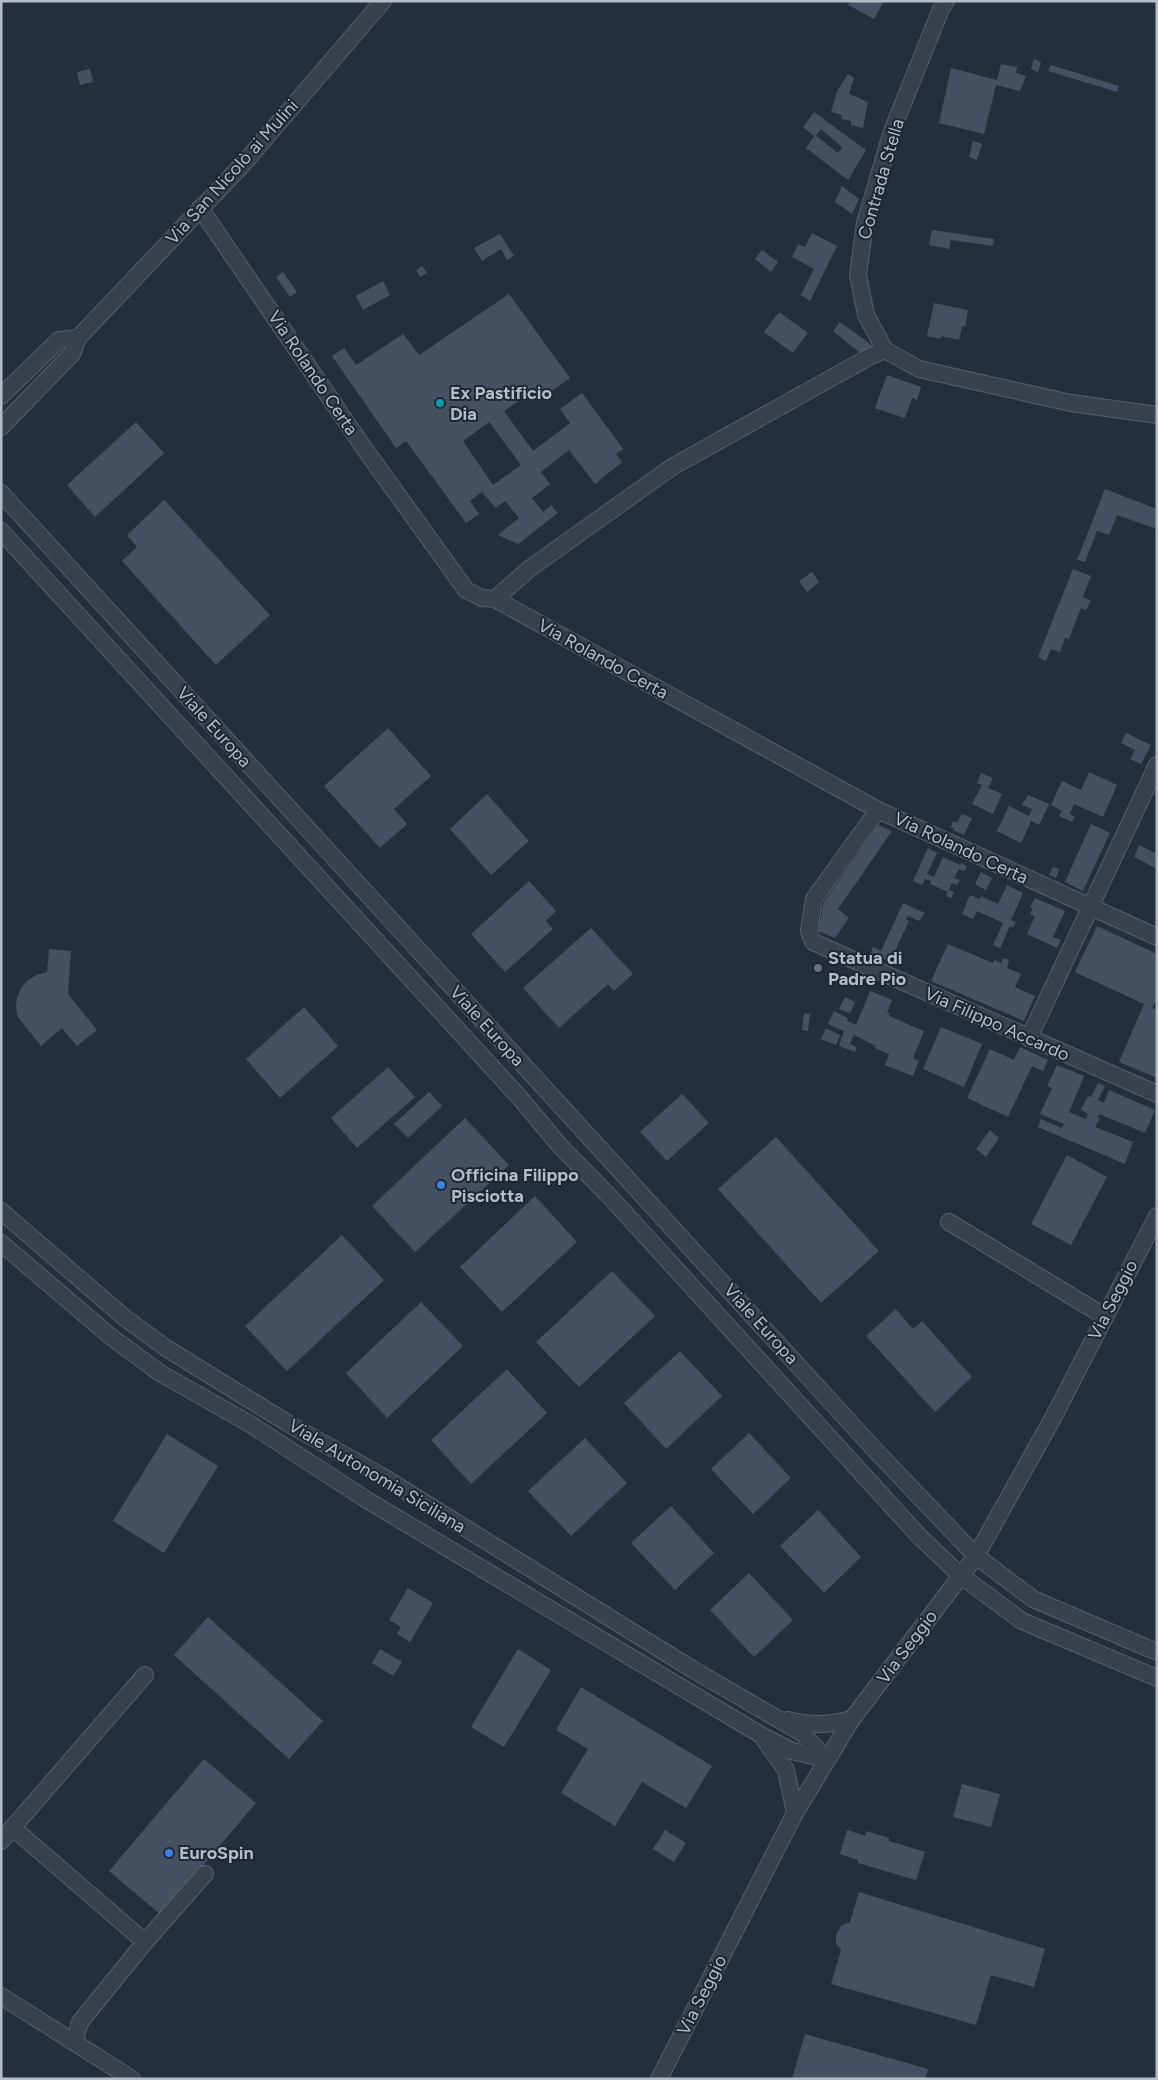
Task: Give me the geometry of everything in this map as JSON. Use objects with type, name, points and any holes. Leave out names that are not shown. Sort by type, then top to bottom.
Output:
[{"type":"street","name":"Via San Nicolò ai Mulini","points":[[1,426],[72,354],[78,338],[244,163],[383,1]]},
{"type":"street","name":"Contrada Stella","points":[[885,350],[866,315],[858,275],[865,223],[892,131],[941,9],[946,1]]},
{"type":"street","name":"Via Rolando Certa","points":[[200,208],[364,448],[466,590],[482,598],[495,598],[878,810],[1157,937]]},
{"type":"street","points":[[1,396],[59,340],[78,338]]},
{"type":"street","points":[[495,598],[529,569],[672,467],[869,357],[885,350],[919,369],[1071,403],[1157,415]]},
{"type":"street","name":"Viale Europa","points":[[1,493],[921,1500],[976,1556],[1033,1599],[1157,1652]]},
{"type":"street","name":"Viale Europa","points":[[1,531],[520,1098],[560,1146],[612,1199],[919,1536],[960,1575],[1022,1621],[1157,1678]]},
{"type":"street","points":[[1029,1038],[1157,765]]},
{"type":"street","name":"Via Filippo Accardo","points":[[878,810],[814,899],[809,931],[813,942],[1157,1094]]},
{"type":"street","points":[[282,838],[301,822]]},
{"type":"street","points":[[612,1199],[632,1183]]},
{"type":"street","name":"Viale Autonomia Siciliana","points":[[1,1211],[125,1318],[166,1348],[289,1424],[380,1476],[802,1734],[826,1759]]},
{"type":"street","name":"Via Seggio","points":[[659,2079],[795,1813],[826,1759],[852,1719],[976,1556],[1053,1418],[1157,1216]]},
{"type":"street","points":[[949,1222],[1104,1316]]},
{"type":"street","name":"Viale Autonomia Siciliana","points":[[1,1243],[110,1336],[160,1373],[250,1424],[367,1500],[761,1735],[792,1750],[826,1759]]},
{"type":"street","points":[[367,1500],[380,1476]]},
{"type":"street","points":[[1,1841],[145,1676]]},
{"type":"street","name":"Viale Autonomia Siciliana","points":[[771,1716],[816,1726],[852,1719]]},
{"type":"street","name":"Viale Autonomia Siciliana","points":[[761,1735],[786,1770],[795,1813]]},
{"type":"street","points":[[13,1828],[145,1942]]},
{"type":"street","points":[[74,2042],[80,2022],[145,1942],[206,1874]]},
{"type":"street","points":[[1,1996],[132,2079]]},
{"type":"building","points":[[850,1],[884,1],[874,19],[848,5]]},
{"type":"building","points":[[1034,59],[1041,62],[1038,72],[1031,69]]},
{"type":"building","points":[[1001,64],[1017,67],[1016,73],[1026,76],[1020,91],[996,85],[984,134],[939,123],[951,68],[997,80]]},
{"type":"building","points":[[1051,65],[1119,86],[1117,92],[1048,71]]},
{"type":"building","points":[[90,69],[93,82],[80,85],[77,72]]},
{"type":"building","points":[[848,74],[854,78],[849,94],[868,102],[863,128],[851,125],[851,121],[841,119],[842,115],[831,112],[838,88]]},
{"type":"building","points":[[814,112],[866,150],[848,180],[806,148],[814,136],[803,127]],"holes":[[[821,129],[842,147],[838,153],[816,136]]]},
{"type":"building","points":[[973,141],[982,144],[977,160],[969,157]]},
{"type":"building","points":[[842,186],[859,199],[852,214],[835,202]]},
{"type":"building","points":[[932,230],[994,239],[993,246],[951,240],[949,249],[929,245]]},
{"type":"building","points":[[812,233],[837,246],[810,301],[801,295],[814,269],[792,257],[798,244],[805,247]]},
{"type":"building","points":[[500,234],[514,256],[507,260],[501,249],[482,261],[474,248]]},
{"type":"building","points":[[762,250],[778,262],[771,272],[755,259]]},
{"type":"building","points":[[422,266],[427,273],[420,277],[416,270]]},
{"type":"building","points":[[283,272],[297,292],[290,297],[276,277]]},
{"type":"building","points":[[383,281],[390,295],[363,310],[356,296]]},
{"type":"building","name":"Ex Pastificio Dia","points":[[509,294],[570,378],[542,398],[534,390],[504,411],[533,451],[570,423],[560,409],[582,393],[623,449],[616,454],[622,462],[595,484],[569,450],[541,472],[550,484],[532,498],[543,512],[551,505],[558,513],[518,544],[498,535],[519,518],[505,501],[496,508],[482,492],[470,501],[479,514],[466,523],[406,441],[396,448],[332,356],[344,348],[356,365],[403,334],[419,355]],"holes":[[[489,422],[521,465],[493,485],[463,441]]]},
{"type":"building","points":[[934,303],[968,310],[965,327],[962,326],[959,340],[941,336],[941,339],[927,336]]},
{"type":"building","points":[[779,312],[808,333],[793,353],[764,332]]},
{"type":"building","points":[[840,322],[873,346],[860,353],[833,331]]},
{"type":"building","points":[[887,375],[921,387],[917,400],[912,398],[905,418],[875,408]]},
{"type":"building","points":[[136,422],[164,453],[95,517],[67,485]]},
{"type":"building","points":[[1105,489],[1157,509],[1157,529],[1117,515],[1109,535],[1097,531],[1085,562],[1077,560]]},
{"type":"building","points":[[164,500],[270,615],[216,665],[122,561],[137,547],[127,535]]},
{"type":"building","points":[[1073,569],[1091,576],[1083,597],[1091,601],[1086,610],[1081,608],[1069,639],[1065,638],[1060,652],[1051,649],[1046,661],[1038,657]]},
{"type":"building","points":[[812,572],[819,582],[807,592],[799,581]]},
{"type":"building","points":[[388,728],[431,776],[394,809],[407,824],[380,848],[324,786]]},
{"type":"building","points":[[1126,733],[1151,745],[1141,764],[1130,759],[1135,750],[1121,743]]},
{"type":"building","points":[[1089,772],[1117,785],[1103,817],[1074,804],[1070,814],[1075,817],[1072,822],[1059,816],[1062,811],[1051,805],[1062,781],[1081,790]]},
{"type":"building","points":[[981,773],[993,778],[988,788],[1002,794],[993,814],[972,804],[982,785],[977,783]]},
{"type":"building","points":[[487,794],[529,841],[491,875],[450,829]]},
{"type":"building","points":[[1028,795],[1049,804],[1039,825],[1031,821],[1021,843],[997,831],[1009,806],[1029,816],[1032,809],[1022,805]]},
{"type":"building","points":[[962,814],[972,818],[964,835],[953,830],[954,828],[951,827],[953,821],[957,823]]},
{"type":"building","points":[[1091,824],[1110,833],[1083,891],[1065,882]]},
{"type":"building","points":[[878,825],[892,831],[838,909],[849,918],[835,938],[818,931],[824,902]]},
{"type":"building","points":[[1139,845],[1157,854],[1157,869],[1134,857]]},
{"type":"building","points":[[928,848],[937,853],[927,874],[934,877],[943,857],[960,865],[961,863],[967,866],[965,871],[959,869],[954,878],[960,880],[957,885],[952,883],[949,890],[954,892],[951,898],[946,896],[948,892],[930,884],[931,881],[925,879],[922,885],[913,881]]},
{"type":"building","points":[[1053,867],[1059,869],[1056,878],[1049,875]]},
{"type":"building","points":[[981,872],[992,878],[986,890],[975,884]]},
{"type":"building","points":[[529,881],[556,911],[546,921],[553,929],[505,972],[471,934]]},
{"type":"building","points":[[1007,885],[1023,893],[1011,920],[1016,922],[1013,928],[1010,926],[1000,948],[993,945],[1003,923],[977,911],[973,919],[962,914],[970,895],[980,899],[981,896],[998,904]]},
{"type":"building","points":[[1035,898],[1065,911],[1053,937],[1061,940],[1057,948],[1027,934],[1035,916],[1030,914],[1033,909],[1030,907]]},
{"type":"building","points":[[903,903],[925,913],[919,921],[908,916],[906,920],[909,921],[890,962],[871,953],[873,947],[881,951]]},
{"type":"building","points":[[1097,926],[1157,954],[1157,998],[1152,1008],[1157,1010],[1157,1078],[1119,1062],[1144,1004],[1075,972]]},
{"type":"building","points":[[591,928],[633,974],[614,991],[608,984],[559,1028],[523,988]]},
{"type":"building","points":[[948,944],[993,963],[994,960],[1001,963],[1004,958],[1009,960],[1007,968],[1021,974],[1015,987],[1035,996],[1024,1021],[931,981]]},
{"type":"building","points":[[49,949],[71,951],[68,994],[97,1030],[77,1046],[62,1028],[41,1046],[18,1017],[17,997],[21,988],[28,980],[47,972]]},
{"type":"building","points":[[870,991],[892,1000],[887,1013],[890,1013],[889,1016],[924,1031],[913,1058],[919,1061],[913,1076],[885,1065],[889,1054],[854,1035],[850,1044],[857,1047],[855,1052],[839,1046],[844,1031],[828,1024],[834,1011],[848,1018],[847,1021],[856,1025]]},
{"type":"building","points":[[845,997],[855,1002],[850,1013],[839,1009]]},
{"type":"building","points":[[304,1007],[338,1046],[280,1098],[246,1059]]},
{"type":"building","points":[[804,1013],[810,1014],[808,1031],[802,1030]]},
{"type":"building","points":[[941,1027],[982,1044],[964,1087],[923,1069]]},
{"type":"building","points":[[826,1028],[840,1035],[836,1045],[821,1039]]},
{"type":"building","points":[[1020,1047],[1048,1060],[1043,1071],[1032,1066],[1008,1117],[967,1098],[990,1049],[1014,1060]]},
{"type":"building","points":[[1057,1065],[1084,1076],[1069,1112],[1086,1119],[1088,1114],[1081,1110],[1088,1096],[1091,1097],[1098,1083],[1105,1086],[1098,1100],[1104,1103],[1109,1090],[1155,1110],[1145,1133],[1099,1114],[1098,1118],[1100,1118],[1095,1127],[1133,1142],[1125,1164],[1038,1127],[1041,1119],[1062,1128],[1064,1124],[1040,1114],[1052,1088],[1047,1086]]},
{"type":"building","points":[[388,1067],[415,1097],[357,1148],[331,1118]]},
{"type":"building","points":[[429,1092],[442,1106],[408,1138],[394,1124]]},
{"type":"building","points":[[682,1094],[709,1123],[667,1161],[640,1132]]},
{"type":"building","name":"Officina Filippo Pisciotta","points":[[465,1118],[509,1165],[415,1252],[372,1206]]},
{"type":"building","points":[[990,1130],[999,1138],[986,1157],[976,1149]]},
{"type":"building","points":[[776,1137],[879,1251],[821,1303],[718,1189]]},
{"type":"building","points":[[1067,1155],[1107,1177],[1071,1245],[1031,1224]]},
{"type":"building","points":[[535,1196],[577,1242],[502,1312],[460,1267]]},
{"type":"building","points":[[342,1235],[384,1280],[287,1371],[245,1326]]},
{"type":"building","points":[[612,1271],[655,1316],[579,1387],[536,1342]]},
{"type":"building","points":[[421,1302],[463,1346],[387,1418],[346,1373]]},
{"type":"building","points":[[896,1309],[913,1329],[922,1321],[972,1377],[935,1412],[866,1336]]},
{"type":"building","points":[[680,1351],[722,1396],[666,1449],[624,1403]]},
{"type":"building","points":[[507,1369],[547,1413],[471,1484],[431,1440]]},
{"type":"building","points":[[749,1433],[791,1478],[753,1514],[711,1469]]},
{"type":"building","points":[[167,1434],[218,1466],[164,1553],[113,1521]]},
{"type":"building","points":[[585,1438],[627,1483],[571,1536],[528,1491]]},
{"type":"building","points":[[671,1506],[714,1553],[675,1590],[631,1543]]},
{"type":"building","points":[[818,1510],[861,1557],[824,1593],[780,1546]]},
{"type":"building","points":[[749,1573],[793,1620],[754,1657],[710,1610]]},
{"type":"building","points":[[408,1588],[433,1603],[410,1642],[397,1634],[401,1627],[389,1620]]},
{"type":"building","points":[[208,1617],[323,1721],[289,1759],[174,1655]]},
{"type":"building","points":[[380,1649],[402,1662],[393,1676],[372,1663]]},
{"type":"building","points":[[518,1649],[551,1670],[504,1747],[471,1727]]},
{"type":"building","points":[[581,1687],[712,1766],[686,1808],[642,1782],[615,1826],[561,1793],[588,1749],[556,1730]]},
{"type":"building","name":"EuroSpin","points":[[204,1759],[256,1803],[161,1915],[109,1871]]},
{"type":"building","points":[[962,1784],[1000,1794],[991,1827],[953,1817]]},
{"type":"building","points":[[665,1830],[686,1843],[674,1862],[653,1849]]},
{"type":"building","points":[[847,1830],[865,1836],[866,1831],[889,1838],[889,1841],[925,1852],[916,1880],[858,1863],[858,1860],[840,1854]]},
{"type":"building","points":[[859,1892],[1045,1949],[1034,1987],[991,1975],[976,2025],[831,1984],[841,1950],[836,1943],[836,1935],[841,1926],[850,1922]]},
{"type":"building","points":[[805,2034],[928,2069],[925,2079],[792,2079]]},
{"type":"place","name":"Ex Pastificio Dia","points":[[440,403]]},
{"type":"place","name":"Statua di Padre Pio","points":[[818,968]]},
{"type":"place","name":"Officina Filippo Pisciotta","points":[[441,1185]]},
{"type":"place","name":"EuroSpin","points":[[169,1853]]}]
